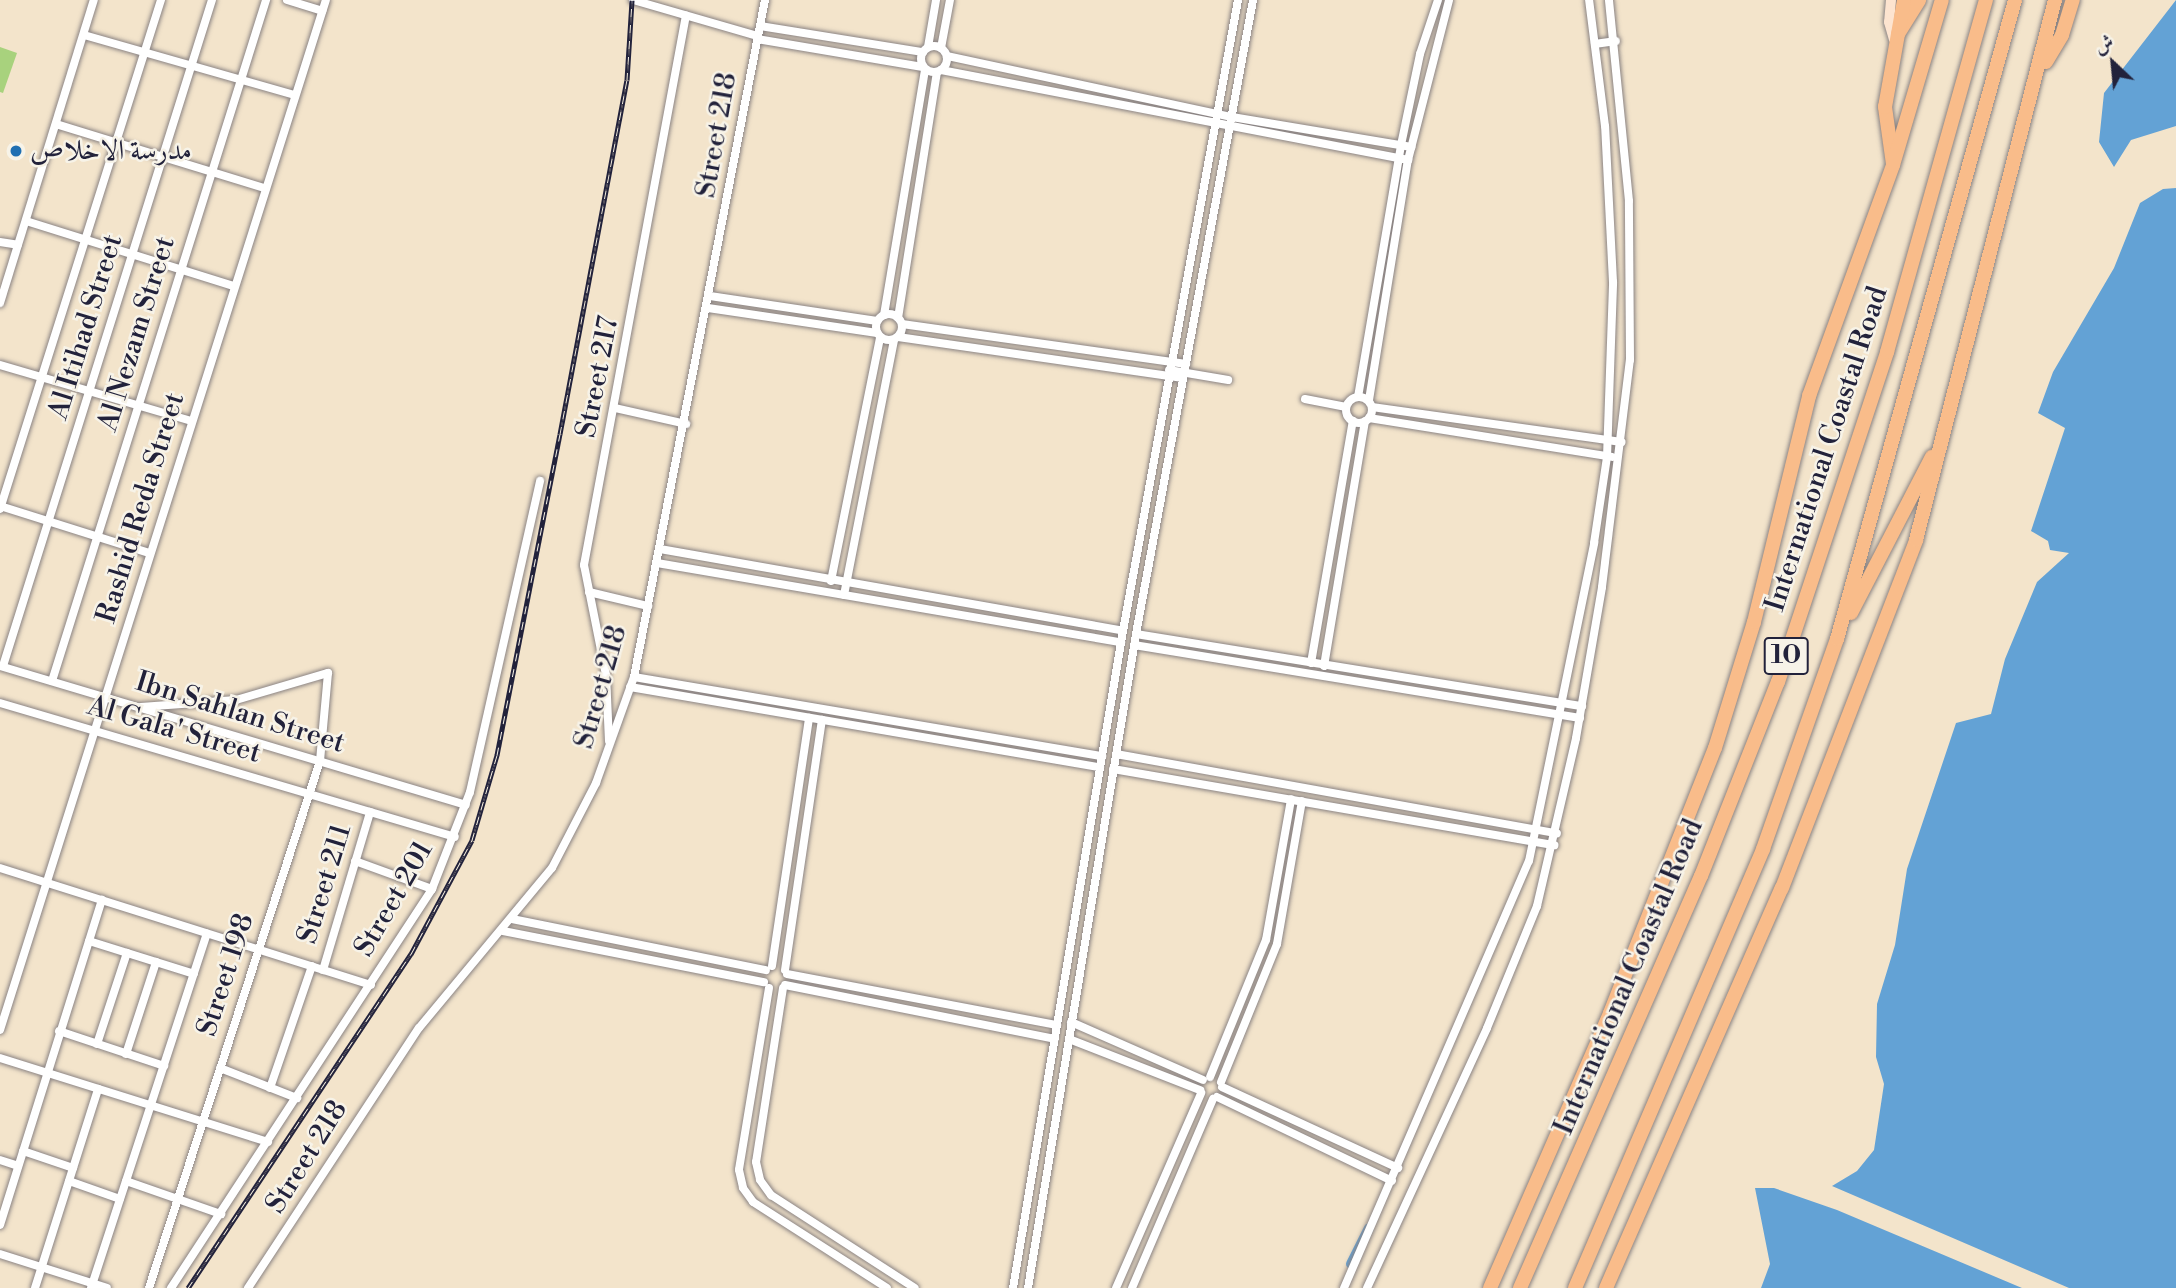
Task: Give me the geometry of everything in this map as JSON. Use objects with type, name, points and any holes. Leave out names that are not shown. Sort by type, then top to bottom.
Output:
[{"type":"highway","points":[[1893,165],[1885,107],[1894,39],[1904,0]]},
{"type":"highway","points":[[1894,39],[1919,0]]},
{"type":"highway","name":"International Coastal Road","points":[[1490,1288],[1611,1013],[1715,748],[1754,622],[1809,396],[1893,165],[1942,0]]},
{"type":"highway","name":"International Coastal Road","points":[[1520,1288],[1701,877],[1778,682],[1886,352],[1986,0]]},
{"type":"highway","name":"International Coastal Road","points":[[1575,1288],[1763,849],[1837,639],[2015,0]]},
{"type":"highway","points":[[1606,1288],[1782,888],[1916,540],[2041,68],[2055,0]]},
{"type":"highway","points":[[2041,68],[2062,34],[2073,0]]},
{"type":"highway","points":[[1837,639],[1940,442]]},
{"type":"street","points":[[0,303],[94,0]]},
{"type":"street","points":[[149,553],[0,507],[83,238],[162,0]]},
{"type":"street","name":"Al Itihad Street","points":[[1,666],[49,522],[212,0]]},
{"type":"street","name":"Al Nezam Street","points":[[52,681],[266,0]]},
{"type":"street","points":[[287,0],[322,11]]},
{"type":"street","name":"Rashid Reda Street","points":[[0,1030],[97,732],[149,553],[326,0]]},
{"type":"street","points":[[633,0],[649,2],[758,37],[1404,160]]},
{"type":"street","name":"Street 218","points":[[248,1288],[419,1028],[503,931],[568,842],[609,747],[634,677],[686,424],[765,0]]},
{"type":"street","points":[[829,592],[878,335],[925,50],[936,0]]},
{"type":"street","points":[[844,595],[900,321],[950,0]]},
{"type":"street","points":[[1013,1288],[1121,642],[1238,0]]},
{"type":"street","points":[[1028,1288],[1134,645],[1253,0]]},
{"type":"street","points":[[1324,666],[1370,404],[1404,160],[1401,145],[1420,54],[1438,0]]},
{"type":"street","points":[[1346,407],[1358,397],[1404,160],[1412,147],[1449,0]]},
{"type":"street","points":[[1344,1288],[1515,898],[1537,830],[1563,703],[1608,440],[1613,268],[1589,0]]},
{"type":"street","points":[[1367,1288],[1488,1028],[1537,906],[1557,833],[1580,718],[1620,458],[1630,360],[1631,282],[1616,41],[1609,0]]},
{"type":"street","points":[[1891,0],[1889,22],[1894,39]]},
{"type":"street","name":"Street 217","points":[[609,747],[608,691],[584,565],[686,15]]},
{"type":"street","points":[[760,26],[944,52],[1217,114],[1412,147]]},
{"type":"street","points":[[84,34],[294,94]]},
{"type":"street","points":[[1595,44],[1616,41]]},
{"type":"street","points":[[56,124],[264,188]]},
{"type":"street","points":[[26,221],[233,286]]},
{"type":"street","points":[[0,242],[18,245]]},
{"type":"street","points":[[710,296],[900,321],[1228,380]]},
{"type":"street","points":[[708,308],[896,339],[1184,372]]},
{"type":"street","points":[[0,365],[191,421]]},
{"type":"street","points":[[1358,397],[1370,404],[1622,442]]},
{"type":"street","points":[[1305,399],[1346,407]]},
{"type":"street","points":[[1311,663],[1353,421],[1346,407]]},
{"type":"street","points":[[615,408],[686,424]]},
{"type":"street","points":[[1353,421],[1367,420],[1620,458]]},
{"type":"street","name":"Street 201","points":[[171,1288],[432,889],[466,805],[540,481]]},
{"type":"street","points":[[660,549],[1123,631]]},
{"type":"street","points":[[657,563],[1121,642]]},
{"type":"street","points":[[589,592],[648,606]]},
{"type":"street","points":[[913,607],[916,594]]},
{"type":"street","points":[[1136,634],[1582,706]]},
{"type":"street","points":[[1134,645],[1580,718]]},
{"type":"street","name":"Ibn Sahlan Street","points":[[1,666],[466,805]]},
{"type":"street","name":"Street 198","points":[[141,707],[236,700],[328,673],[320,761],[149,1288]]},
{"type":"street","points":[[634,677],[1102,756]]},
{"type":"street","points":[[631,687],[1100,767]]},
{"type":"street","points":[[770,711],[771,700]]},
{"type":"street","name":"Al Gala' Street","points":[[0,703],[455,837]]},
{"type":"street","points":[[809,718],[739,1170],[743,1188],[753,1202],[887,1288]]},
{"type":"street","points":[[822,720],[756,1161],[760,1180],[771,1195],[915,1288]]},
{"type":"street","points":[[898,733],[900,722]]},
{"type":"street","points":[[1116,754],[1557,833]]},
{"type":"street","points":[[1114,769],[1554,845]]},
{"type":"street","points":[[1115,1288],[1266,940],[1291,799]]},
{"type":"street","points":[[1132,1288],[1221,1084],[1277,944],[1302,801]]},
{"type":"street","name":"Street 211","points":[[323,970],[370,811]]},
{"type":"street","points":[[355,861],[432,889]]},
{"type":"street","points":[[0,868],[371,985]]},
{"type":"street","points":[[0,1225],[102,900]]},
{"type":"street","points":[[512,919],[1057,1025]]},
{"type":"street","points":[[503,931],[767,985],[784,986],[1055,1039]]},
{"type":"street","points":[[92,1286],[207,933]]},
{"type":"street","points":[[89,941],[194,974]]},
{"type":"street","points":[[97,1044],[127,953]]},
{"type":"street","points":[[126,1054],[156,962]]},
{"type":"street","name":"Street 211","points":[[271,1088],[312,966]]},
{"type":"street","points":[[1072,1022],[1221,1084],[1398,1168]]},
{"type":"street","points":[[60,1031],[164,1066]]},
{"type":"street","points":[[1069,1039],[1215,1098],[1392,1181]]},
{"type":"street","points":[[0,1058],[268,1142]]},
{"type":"street","points":[[220,1068],[297,1098]]},
{"type":"street","points":[[1048,1078],[1062,1085]]},
{"type":"street","points":[[35,1288],[99,1088]]},
{"type":"street","points":[[23,1151],[73,1168]]},
{"type":"street","points":[[0,1160],[18,1166]]},
{"type":"street","points":[[69,1181],[120,1199]]},
{"type":"street","points":[[126,1181],[221,1214]]},
{"type":"street","points":[[0,1254],[92,1286],[107,1288]]},
{"type":"green space","points":[[0,47],[17,53],[3,93],[0,92]]},
{"type":"water","points":[[2176,0],[2176,126],[2131,140],[2114,167],[2099,142],[2104,93]]},
{"type":"water","points":[[2176,188],[2176,1288],[2069,1288],[1832,1186],[1857,1171],[1874,1150],[1884,1084],[1876,1057],[1877,1004],[1895,945],[1907,869],[1956,723],[1991,714],[2005,659],[2037,582],[2069,553],[2050,550],[2048,541],[2031,531],[2065,428],[2038,413],[2053,372],[2114,268],[2140,203],[2163,189]]},
{"type":"water","points":[[1755,1188],[1774,1188],[1837,1210],[2022,1288],[1761,1288],[1770,1264]]},
{"type":"waterway","points":[[1351,1264],[1369,1228]]},
{"type":"railway","points":[[188,1288],[411,954],[472,840],[497,755],[560,434],[627,80],[632,0]]},
{"type":"place","name":"مدرسة الاخلاص","points":[[16,151]]}]
